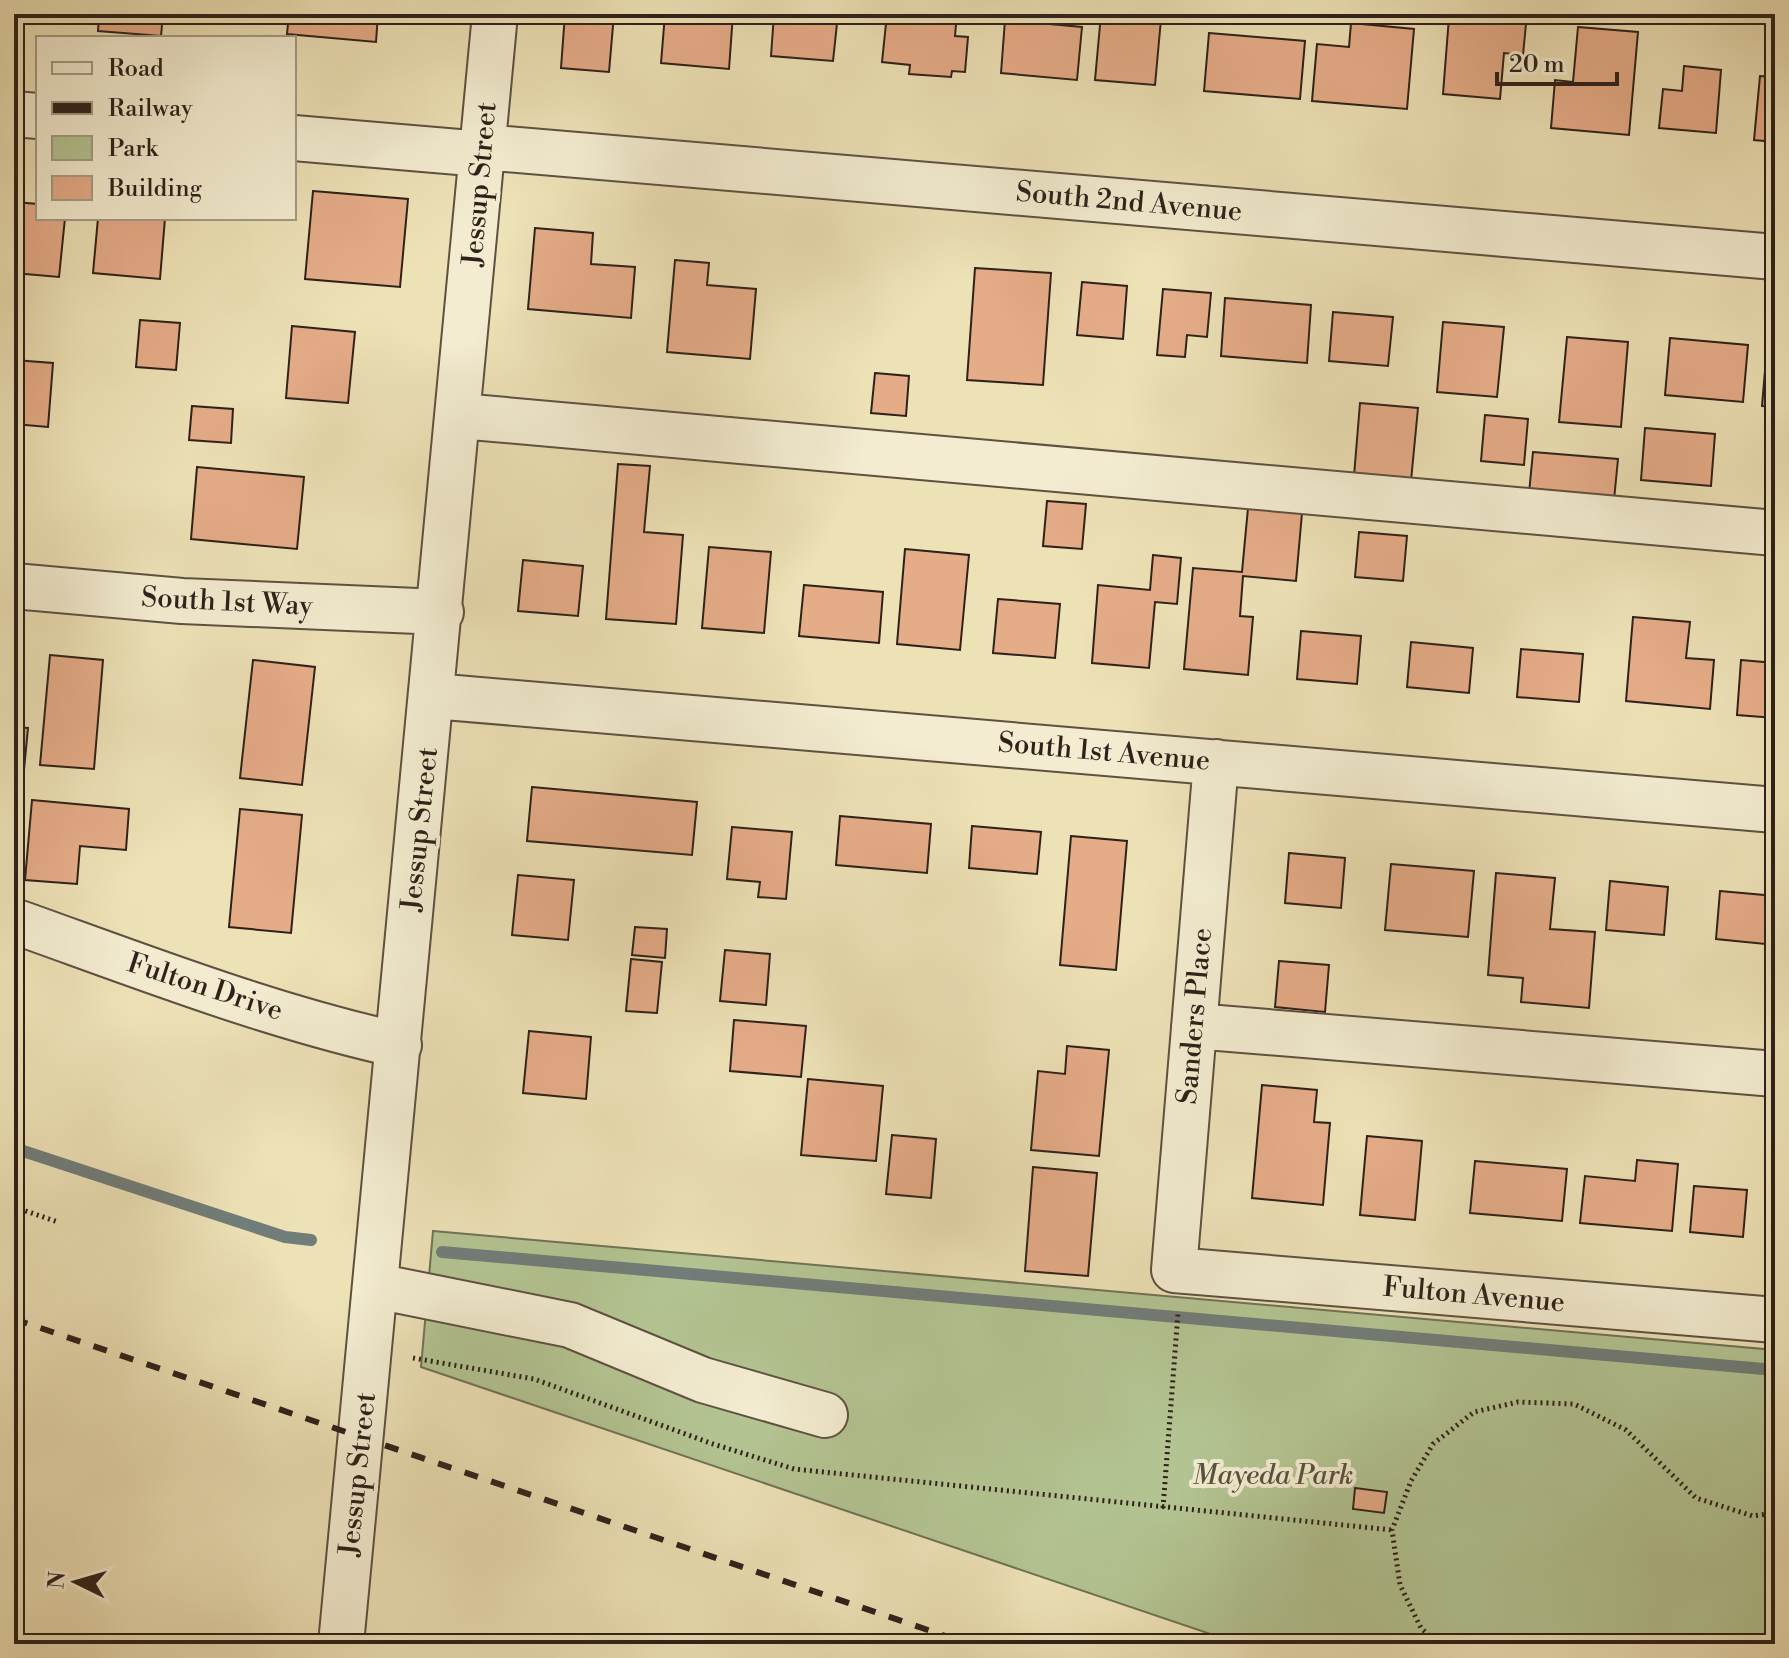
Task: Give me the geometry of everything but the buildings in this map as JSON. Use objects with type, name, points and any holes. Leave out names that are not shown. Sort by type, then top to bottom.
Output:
[{"type":"street","name":"Jessup Street","points":[[341,1644],[460,416],[495,14]]},
{"type":"street","points":[[14,114],[36,116]]},
{"type":"street","name":"South 2nd Avenue","points":[[296,138],[483,150],[1775,257]]},
{"type":"street","points":[[460,416],[1775,533]]},
{"type":"street","name":"South 1st Way","points":[[14,586],[182,601],[441,612]]},
{"type":"street","name":"South 1st Avenue","points":[[433,696],[1775,810]]},
{"type":"street","name":"Sanders Place","points":[[1176,1289],[1216,762]]},
{"type":"street","name":"Fulton Drive","points":[[14,921],[154,971],[348,1033],[399,1045]]},
{"type":"street","points":[[1194,1026],[1775,1074]]},
{"type":"street","points":[[376,1286],[570,1325],[703,1380],[825,1415]]},
{"type":"street","name":"Fulton Avenue","points":[[1176,1289],[1775,1320]]},
{"type":"path","points":[[14,1207],[58,1222]]},
{"type":"path","points":[[1176,1289],[1163,1508],[1392,1530]]},
{"type":"path","points":[[1438,1644],[1421,1628],[1400,1585],[1392,1530],[1411,1481],[1433,1444],[1474,1412],[1518,1402],[1574,1404],[1626,1430],[1696,1498],[1753,1516],[1775,1513]]},
{"type":"green space","name":"Mayeda Park","points":[[433,1231],[1775,1350],[1775,1644],[1240,1644],[421,1367]]},
{"type":"waterway","points":[[14,1148],[285,1237],[311,1240]]},
{"type":"waterway","points":[[442,1252],[1775,1370]]},
{"type":"railway","points":[[14,1319],[969,1644]]}]
